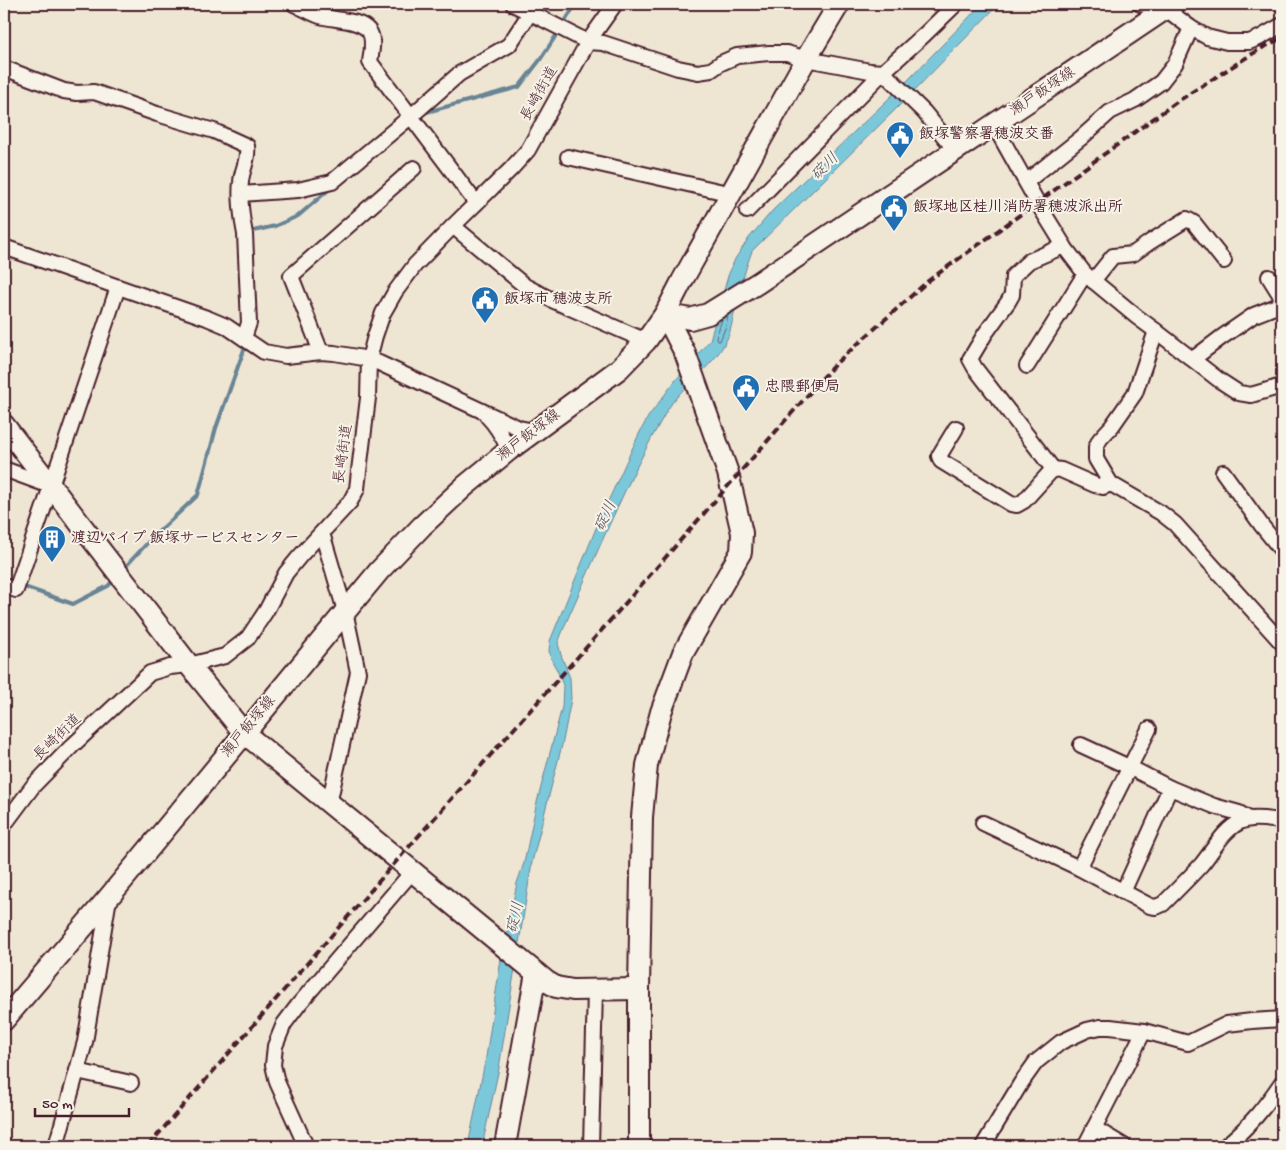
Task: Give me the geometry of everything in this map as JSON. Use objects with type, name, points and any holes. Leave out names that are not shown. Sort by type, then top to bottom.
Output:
[{"type":"street","points":[[294,4],[320,16],[360,25],[369,31],[373,42],[370,62],[476,203]]},
{"type":"street","points":[[514,4],[588,42],[603,43],[678,68],[698,72],[711,70],[737,56],[787,53],[806,59],[885,73],[924,112],[956,151]]},
{"type":"street","name":"長崎街道","points":[[4,825],[33,786],[71,746],[150,673],[225,656],[248,638],[266,611],[286,573],[350,502],[356,490],[368,398],[369,359],[383,313],[394,292],[415,265],[528,150],[588,42],[615,4]]},
{"type":"street","points":[[639,1146],[642,817],[647,765],[660,712],[683,653],[741,552],[742,533],[731,484],[703,403],[685,353],[665,314],[806,59],[840,4]]},
{"type":"street","points":[[747,211],[956,4]]},
{"type":"street","points":[[1140,4],[1169,6],[1191,28],[1207,37],[1226,42],[1249,42],[1282,25]]},
{"type":"street","name":"瀬戸飯塚線","points":[[4,1020],[109,897],[379,571],[422,526],[465,486],[509,450],[619,369],[646,341],[665,314],[690,319],[708,314],[758,283],[956,151],[1169,6]]},
{"type":"street","points":[[241,194],[298,190],[332,182],[459,74],[509,45],[530,13]]},
{"type":"street","points":[[1026,182],[1110,112],[1135,100],[1161,82],[1175,64],[1191,28]]},
{"type":"street","points":[[4,68],[64,91],[77,93],[94,92],[157,114],[214,130],[246,146],[248,155],[241,181],[241,194],[243,226],[246,234],[249,323],[244,338]]},
{"type":"street","points":[[994,125],[1064,246],[1089,277],[1137,318],[1156,330],[1219,380],[1239,393],[1252,395],[1282,386]]},
{"type":"street","points":[[568,156],[732,194]]},
{"type":"street","points":[[321,352],[291,276],[414,168]]},
{"type":"street","points":[[1028,366],[1089,277],[1113,256],[1134,254],[1187,219],[1194,223],[1224,260]]},
{"type":"street","points":[[453,226],[525,286],[552,300],[646,341]]},
{"type":"street","points":[[1064,246],[1029,261],[1013,276],[1012,295],[970,358],[975,368],[1053,469],[1062,470],[1095,485],[1103,487],[1111,484]]},
{"type":"street","points":[[4,247],[207,318],[226,326],[264,352],[286,356],[321,352],[369,359],[519,428],[537,430]]},
{"type":"street","points":[[1193,359],[1254,315],[1277,306],[1281,298],[1280,293],[1270,277]]},
{"type":"street","points":[[4,586],[16,590],[118,287]]},
{"type":"street","points":[[1156,330],[1135,393],[1117,420],[1100,439],[1096,447],[1096,459],[1111,484],[1161,513],[1175,524],[1282,643]]},
{"type":"street","points":[[482,412],[493,422],[509,450]]},
{"type":"street","points":[[4,425],[189,665],[244,733],[546,981],[556,987],[573,990],[639,990]]},
{"type":"street","points":[[956,428],[939,456],[941,461],[1012,504],[1017,505],[1024,501],[1053,469]]},
{"type":"street","points":[[4,469],[50,486]]},
{"type":"street","points":[[1223,472],[1282,551]]},
{"type":"street","points":[[322,533],[345,611],[358,672],[329,804]]},
{"type":"street","points":[[1079,868],[1149,729]]},
{"type":"street","points":[[1081,745],[1170,788],[1214,806],[1239,813],[1249,819]]},
{"type":"street","points":[[1123,892],[1170,788]]},
{"type":"street","points":[[982,823],[1079,868],[1150,906],[1156,907],[1164,904],[1202,864],[1229,830],[1240,822],[1260,818],[1282,821]]},
{"type":"street","points":[[306,1146],[277,1082],[273,1065],[275,1046],[284,1024],[299,1004],[412,872]]},
{"type":"street","points":[[56,1146],[85,1042],[109,897]]},
{"type":"street","points":[[505,1146],[536,973]]},
{"type":"street","points":[[591,1146],[595,990]]},
{"type":"street","points":[[983,1146],[1036,1062],[1062,1042],[1087,1030],[1110,1027],[1144,1031],[1188,1043],[1227,1024],[1282,1019]]},
{"type":"street","points":[[1085,1146],[1144,1031]]},
{"type":"street","points":[[78,1071],[131,1083]]},
{"type":"street","points":[[1225,1146],[1243,1131],[1265,1107],[1282,1082]]},
{"type":"street","points":[[1094,1128],[1124,1146]]},
{"type":"water","name":"碇川","points":[[982,4],[999,4],[752,251],[727,339],[714,359],[680,393],[666,412],[625,490],[558,643],[570,678],[571,699],[563,741],[532,862],[499,1068],[482,1146],[468,1146],[486,1057],[501,959],[517,883],[524,863],[536,806],[562,707],[563,685],[549,651],[550,641],[599,521],[648,417],[675,381],[710,340],[728,276],[735,259],[749,238],[773,210],[908,80]]},
{"type":"waterway","points":[[562,26],[576,4]]},
{"type":"waterway","points":[[423,113],[519,87],[555,37]]},
{"type":"waterway","points":[[250,234],[249,232],[275,226],[298,216],[332,187]]},
{"type":"waterway","points":[[126,566],[152,538],[198,495],[216,428],[246,344]]},
{"type":"waterway","points":[[27,588],[73,604],[111,583]]},
{"type":"railway","points":[[148,1146],[834,365],[928,281],[1178,101],[1260,49],[1282,38]]},
{"type":"place","name":"飯塚警察署穂波交番","points":[[900,159]]},
{"type":"place","name":"飯塚地区桂川消防署穂波派出所","points":[[894,232]]},
{"type":"place","name":"飯塚市 穂波支所","points":[[485,324]]},
{"type":"place","name":"忠隈郵便局","points":[[746,412]]},
{"type":"place","name":"渡辺パイプ 飯塚サービスセンター","points":[[52,563]]}]
